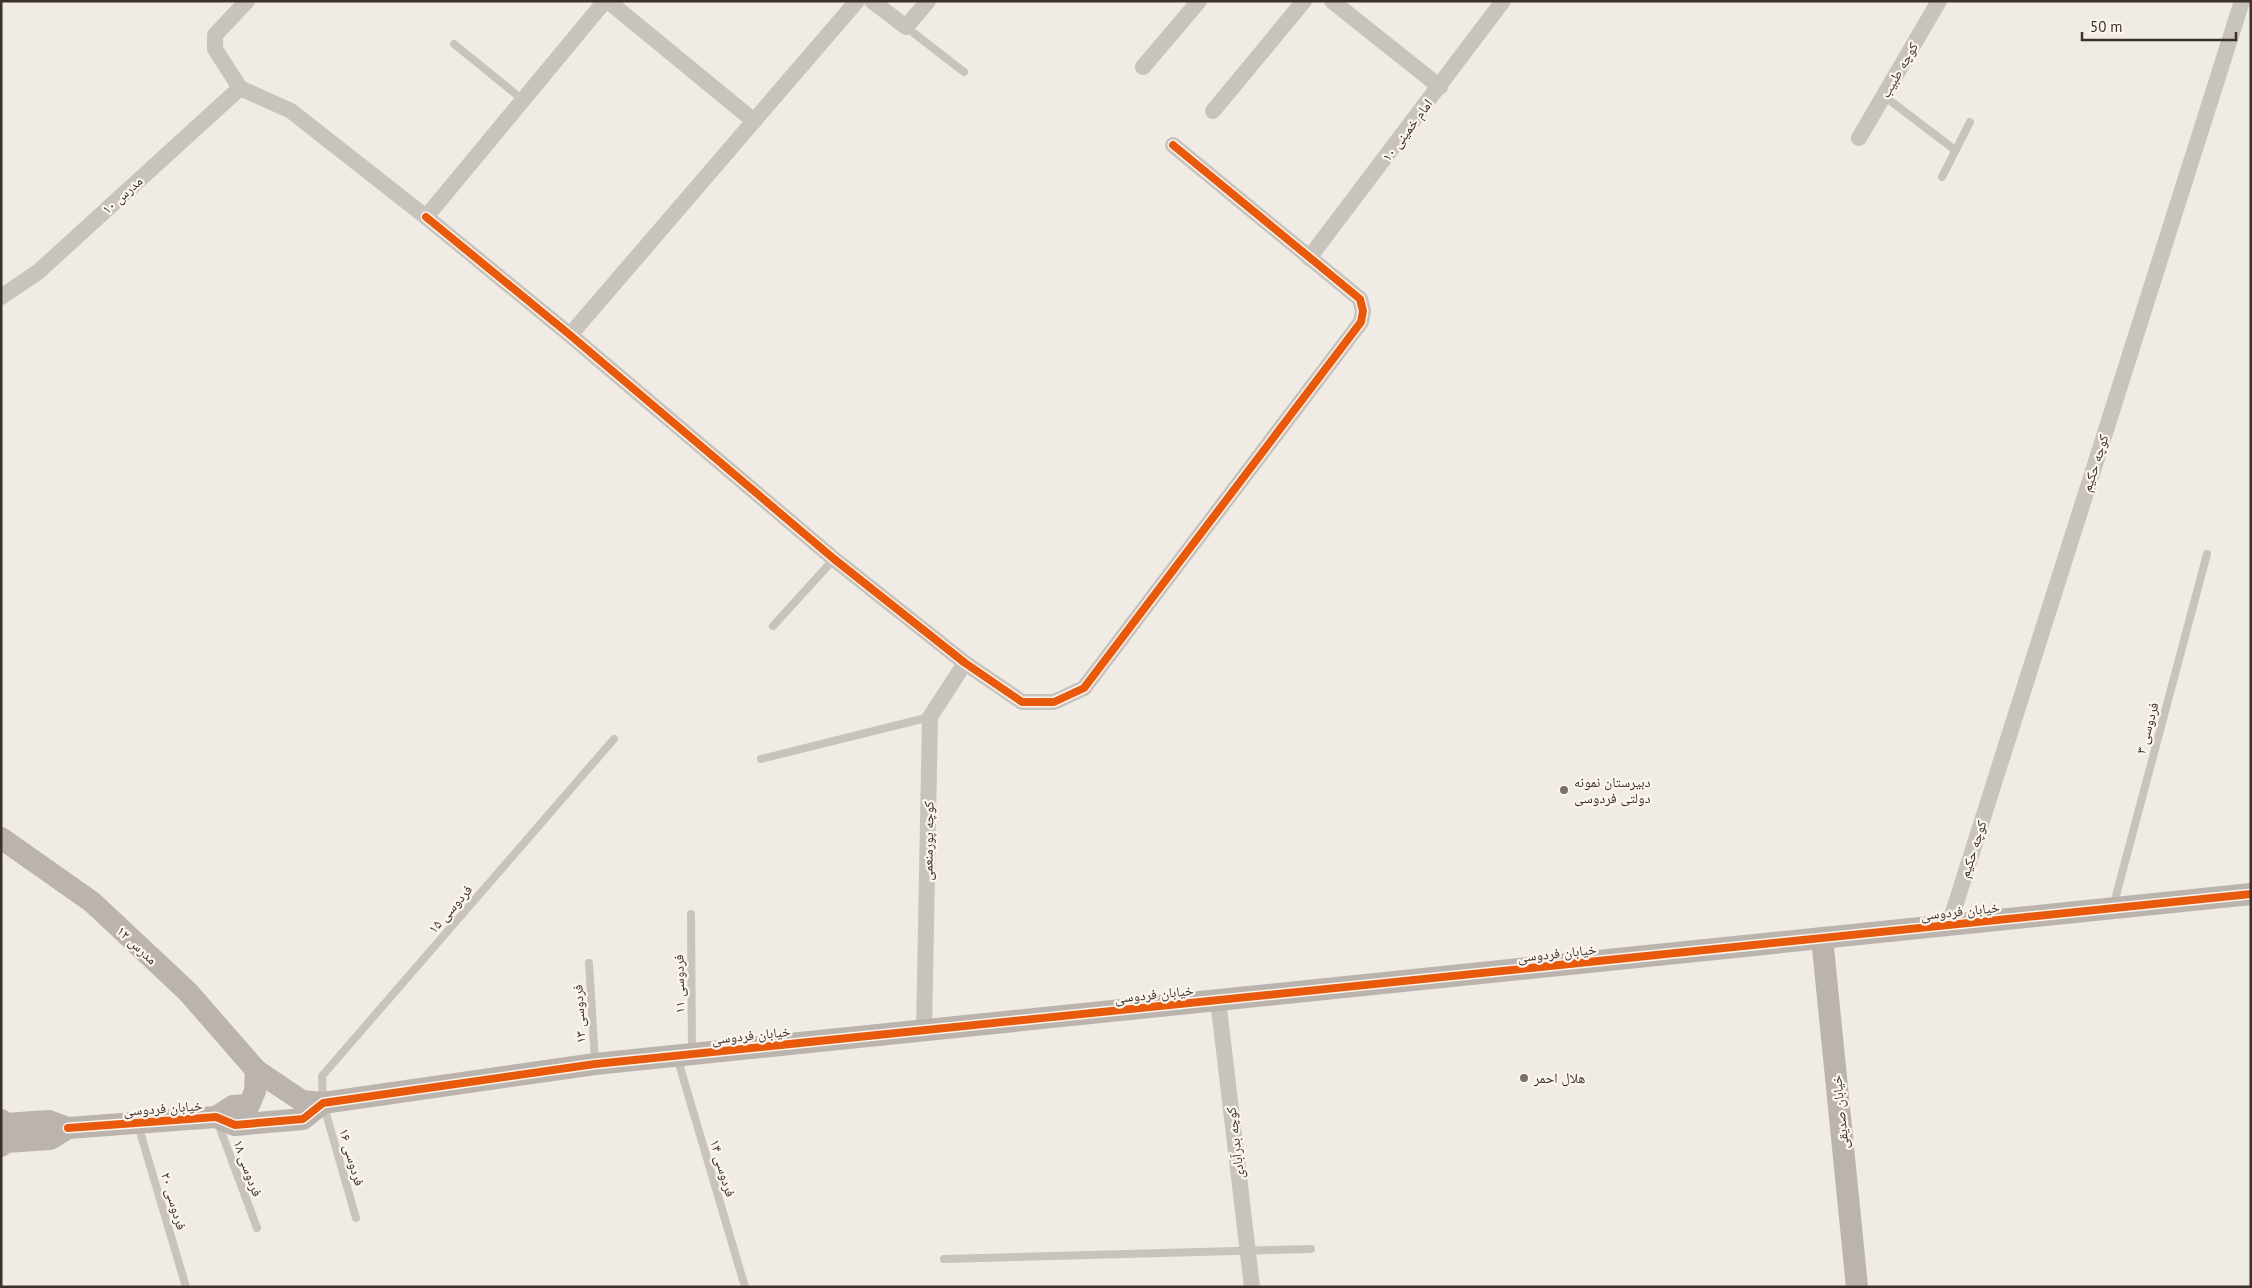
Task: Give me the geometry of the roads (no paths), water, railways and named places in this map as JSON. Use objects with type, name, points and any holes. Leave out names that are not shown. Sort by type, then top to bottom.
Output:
[{"type":"street","points":[[247,1],[215,35],[214,49],[240,88],[291,111],[426,217],[570,335],[834,559],[965,663],[1022,702],[1054,702],[1084,688],[1361,322],[1363,311],[1360,299],[1173,144]]},
{"type":"street","points":[[426,217],[606,1],[754,121]]},
{"type":"street","points":[[570,335],[857,1]]},
{"type":"street","points":[[872,1],[906,27],[928,1]]},
{"type":"street","points":[[1143,67],[1199,1]]},
{"type":"street","points":[[1213,111],[1304,1]]},
{"type":"street","points":[[1332,1],[1440,87]]},
{"type":"street","name":"امام خمینی ۱۰","points":[[1309,258],[1440,87],[1503,1]]},
{"type":"street","name":"کوچه طبیب","points":[[1859,138],[1939,1]]},
{"type":"street","name":"کوچه حکیم","points":[[1949,925],[2242,1]]},
{"type":"street","name":"مدرس ۱۰","points":[[1,297],[38,272],[240,88]]},
{"type":"street","points":[[930,717],[965,663]]},
{"type":"street","name":"کوچه پورمنعمی","points":[[924,1030],[930,717]]},
{"type":"street","name":"مدرس ۱۲","points":[[1,838],[92,902],[188,992],[256,1070],[302,1101],[323,1102]]},
{"type":"street","name":"خیابان فردوسی","points":[[68,1128],[216,1117],[235,1125],[304,1119],[323,1102],[595,1064],[2251,894]]},
{"type":"street","name":"خیابان صدیقی","points":[[1822,938],[1857,1287]]},
{"type":"street","name":"کوچه بدرآبادی","points":[[1218,1000],[1252,1287]]},
{"type":"street","points":[[216,1117],[233,1106],[250,1105],[255,1091],[256,1070]]},
{"type":"street","points":[[1,1120],[5,1124],[49,1121],[68,1128]]},
{"type":"street","points":[[1,1146],[6,1142],[50,1139],[68,1128]]},
{"type":"lane","points":[[906,27],[964,72]]},
{"type":"lane","points":[[454,44],[523,100]]},
{"type":"lane","points":[[1884,96],[1956,150]]},
{"type":"lane","points":[[1942,178],[1970,122]]},
{"type":"lane","name":"فردوسی ۳","points":[[2112,908],[2207,554]]},
{"type":"lane","points":[[773,626],[834,559]]},
{"type":"lane","points":[[761,760],[930,717]]},
{"type":"lane","name":"فردوسی ۱۵","points":[[323,1102],[322,1076],[614,739]]},
{"type":"lane","name":"فردوسی ۱۱","points":[[685,1055],[691,914]]},
{"type":"lane","name":"فردوسی ۱۳","points":[[588,962],[595,1064]]},
{"type":"lane","name":"فردوسی ۱۴","points":[[685,1055],[745,1287]]},
{"type":"lane","name":"فردوسی ۱۶","points":[[323,1102],[356,1218]]},
{"type":"lane","name":"فردوسی ۱۸","points":[[216,1117],[257,1228]]},
{"type":"lane","name":"فردوسی ۲۰","points":[[137,1123],[186,1287]]},
{"type":"lane","points":[[944,1259],[1311,1249]]},
{"type":"place","name":"دبیرستان نمونه دولتی فردوسی","points":[[1564,790]]},
{"type":"place","name":"هلال احمر","points":[[1524,1078]]}]
